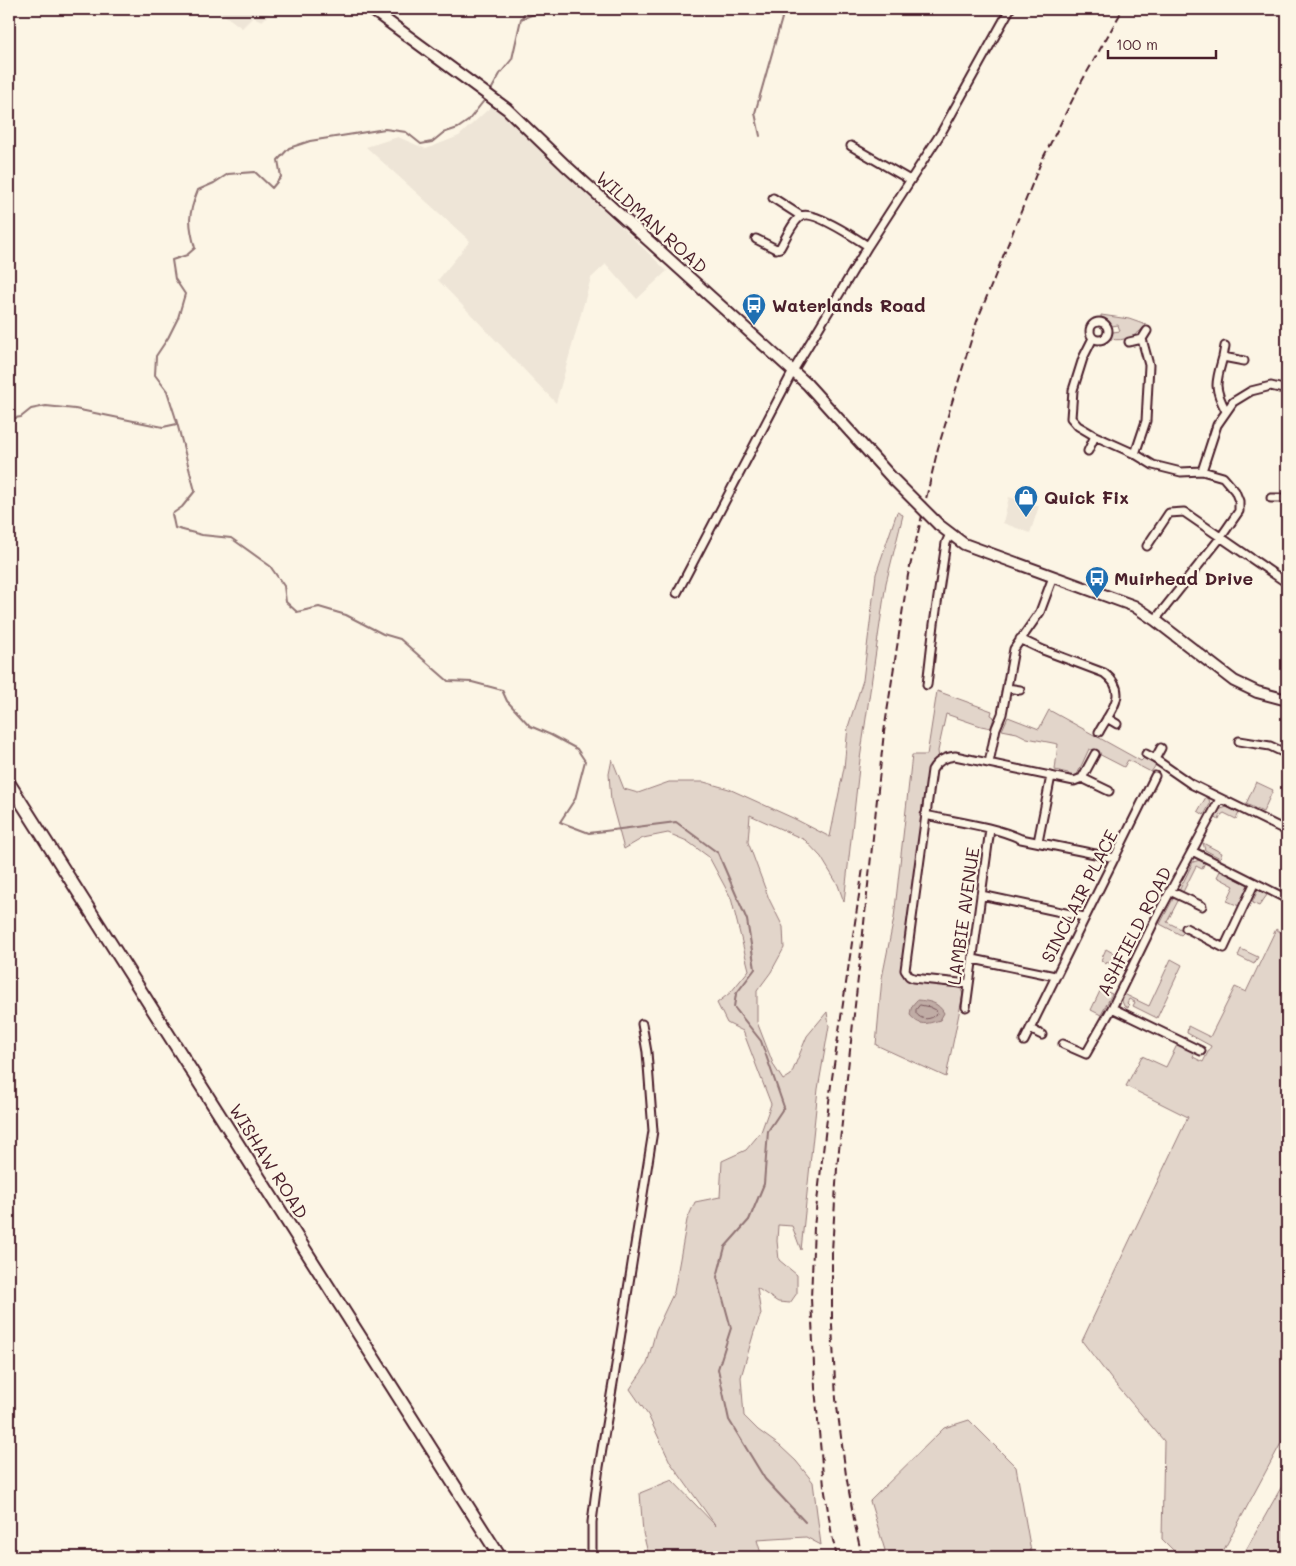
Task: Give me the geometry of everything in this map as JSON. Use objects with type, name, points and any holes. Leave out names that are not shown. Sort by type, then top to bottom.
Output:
[{"type":"main road","name":"WILDMAN ROAD","points":[[371,9],[507,109],[565,165],[793,372],[840,420],[893,480],[950,534],[964,544],[1134,606],[1234,681],[1257,692],[1287,700]]},
{"type":"main road","name":"WISHAW ROAD","points":[[9,783],[500,1557]]},
{"type":"street","points":[[677,593],[793,372],[868,246],[941,132],[1010,9]]},
{"type":"street","points":[[851,146],[910,180]]},
{"type":"street","points":[[773,198],[801,216]]},
{"type":"street","points":[[756,239],[776,249],[780,248],[796,221],[801,216],[807,214],[839,228],[868,246]]},
{"type":"street","points":[[1130,342],[1142,339],[1147,331]]},
{"type":"street","points":[[1093,338],[1083,358],[1073,390],[1071,418],[1078,426],[1154,465],[1180,472],[1202,471],[1223,476],[1235,490],[1239,501],[1239,511],[1221,537],[1155,620]]},
{"type":"street","points":[[1135,454],[1146,421],[1150,365],[1142,339]]},
{"type":"street","points":[[1225,346],[1216,380],[1217,395],[1226,411]]},
{"type":"street","points":[[1223,357],[1244,361]]},
{"type":"street","points":[[1202,471],[1217,425],[1233,402],[1251,391],[1271,386],[1287,390]]},
{"type":"street","points":[[1088,451],[1095,436]]},
{"type":"street","points":[[1271,498],[1287,498]]},
{"type":"street","points":[[1147,546],[1169,513],[1184,512],[1287,583]]},
{"type":"street","points":[[927,685],[935,615],[946,543],[950,534]]},
{"type":"street","points":[[989,763],[996,728],[1002,714],[1008,688],[1014,649],[1040,612],[1053,577]]},
{"type":"street","points":[[1020,639],[1110,677],[1118,692],[1116,700],[1099,732]]},
{"type":"street","points":[[1008,688],[1020,690]]},
{"type":"street","points":[[1106,718],[1117,724]]},
{"type":"street","points":[[1238,741],[1270,746],[1287,754]]},
{"type":"street","points":[[1155,759],[1161,748]]},
{"type":"street","points":[[969,984],[913,978],[908,976],[905,970],[931,774],[935,765],[950,756],[955,756],[1074,781],[1082,778],[1095,754]]},
{"type":"street","points":[[1146,754],[1176,776],[1287,831]]},
{"type":"street","points":[[1038,842],[1051,776]]},
{"type":"street","name":"SINCLAIR PLACE","points":[[1024,1041],[1084,916],[1155,776]]},
{"type":"street","points":[[1082,778],[1109,791]]},
{"type":"street","name":"ASHFIELD ROAD","points":[[1063,1044],[1086,1054],[1112,1008],[1170,891],[1220,799]]},
{"type":"street","points":[[925,815],[990,829],[1021,839],[1115,858]]},
{"type":"street","name":"LAMBIE AVENUE","points":[[966,1007],[990,829]]},
{"type":"street","points":[[1192,851],[1287,900]]},
{"type":"street","points":[[1186,928],[1224,948],[1254,884]]},
{"type":"street","points":[[1170,891],[1202,906]]},
{"type":"street","points":[[981,895],[1084,916]]},
{"type":"street","points":[[973,959],[1055,976]]},
{"type":"street","points":[[1112,1008],[1201,1052]]},
{"type":"street","points":[[592,1557],[599,1467],[616,1371],[652,1131],[647,1052],[642,1024]]},
{"type":"street","points":[[1030,1029],[1042,1035]]},
{"type":"shaded area","points":[[216,9],[266,9],[271,12],[262,21],[253,17],[242,28]]},
{"type":"shaded area","points":[[494,104],[667,271],[637,299],[606,264],[591,278],[556,403],[438,280],[470,241],[366,147],[398,137],[426,149],[459,136]]},
{"type":"shaded area","points":[[1101,315],[1129,319],[1146,325],[1139,332],[1126,339],[1110,339],[1113,332],[1120,331],[1118,325],[1112,326]]},
{"type":"shaded area","points":[[1009,497],[1039,506],[1030,533],[1003,523]]},
{"type":"shaded area","points":[[897,512],[903,515],[886,583],[860,759],[844,902],[838,885],[821,857],[805,840],[750,815],[748,842],[769,899],[783,927],[784,948],[771,972],[757,991],[757,1022],[774,1066],[783,1080],[791,1075],[807,1036],[827,1012],[829,1026],[818,1089],[801,1250],[792,1226],[778,1225],[779,1260],[797,1275],[797,1293],[790,1303],[778,1302],[757,1288],[761,1314],[741,1377],[744,1416],[796,1461],[813,1482],[821,1545],[806,1537],[757,1540],[762,1557],[649,1557],[643,1533],[640,1493],[672,1480],[716,1526],[670,1462],[648,1415],[630,1389],[647,1364],[656,1330],[674,1292],[687,1220],[695,1202],[720,1197],[722,1161],[746,1150],[761,1132],[771,1104],[743,1031],[727,1023],[717,1003],[731,992],[749,970],[731,898],[709,857],[687,841],[668,833],[643,838],[624,849],[611,801],[609,774],[612,759],[624,789],[638,793],[669,782],[704,782],[729,789],[830,837],[844,768],[848,727],[863,680],[876,574]]},
{"type":"shaded area","points":[[937,691],[992,711],[991,715],[994,717],[991,728],[946,714],[938,751],[939,758],[930,767],[927,778],[901,967],[902,974],[907,979],[960,987],[963,994],[946,1077],[876,1045],[882,978],[894,918],[912,755],[927,755]]},
{"type":"shaded area","points":[[1049,710],[1141,761],[1144,758],[1156,765],[1151,772],[1128,760],[1124,767],[1089,749],[1076,777],[1069,776],[1068,773],[1055,770],[1058,744],[1027,738],[1017,733],[1002,730],[1008,717],[1039,729]]},
{"type":"shaded area","points":[[1256,782],[1273,790],[1263,812],[1246,804]]},
{"type":"shaded area","points":[[1206,797],[1209,799],[1210,804],[1204,815],[1198,811]]},
{"type":"shaded area","points":[[1227,807],[1239,813],[1236,819],[1224,813],[1219,820],[1214,817],[1218,810]]},
{"type":"shaded area","points":[[1203,843],[1222,853],[1220,858],[1205,850]]},
{"type":"shaded area","points":[[1200,860],[1205,862],[1202,869],[1196,866],[1183,892],[1179,891],[1193,862]]},
{"type":"shaded area","points":[[1220,871],[1249,885],[1239,906],[1227,901],[1234,886],[1217,877]]},
{"type":"shaded area","points":[[1258,890],[1267,895],[1259,906],[1252,903]]},
{"type":"shaded area","points":[[1174,897],[1179,899],[1167,922],[1185,931],[1181,935],[1160,924]]},
{"type":"shaded area","points":[[1276,929],[1287,937],[1287,1432],[1220,1557],[1180,1557],[1162,1539],[1164,1441],[1112,1380],[1082,1341],[1188,1117],[1126,1086],[1142,1056],[1166,1067],[1178,1043],[1195,1052],[1193,1057],[1203,1062],[1211,1046],[1187,1033],[1188,1026],[1210,1037],[1235,987],[1246,992]]},
{"type":"shaded area","points":[[1106,949],[1129,962],[1125,971],[1107,962],[1106,964],[1101,960]]},
{"type":"shaded area","points":[[1241,949],[1258,957],[1254,964],[1238,956]]},
{"type":"shaded area","points":[[1171,959],[1182,965],[1157,1018],[1133,1006],[1135,1002],[1129,999],[1127,1003],[1129,1005],[1128,1008],[1124,1006],[1122,1001],[1124,994],[1149,1006]]},
{"type":"shaded area","points":[[1101,989],[1112,994],[1101,1015],[1091,1010]]},
{"type":"shaded area","points":[[969,1420],[1016,1467],[1032,1557],[887,1557],[870,1501],[944,1428]]},
{"type":"shaded area","points":[[1287,1477],[1287,1557],[1242,1557]]},
{"type":"water","points":[[917,1000],[939,1006],[944,1013],[940,1020],[924,1024],[914,1019],[910,1012]]},
{"type":"waterway","points":[[490,92],[500,74],[512,59],[521,19],[527,9]]},
{"type":"waterway","points":[[521,19],[547,9]]},
{"type":"waterway","points":[[760,136],[755,113],[782,18],[775,9]]},
{"type":"waterway","points":[[486,98],[468,121],[458,128],[443,133],[432,142],[421,144],[406,132],[385,129],[310,141],[289,148],[278,160],[281,177],[272,188],[255,172],[228,174],[198,190],[192,206],[190,219],[195,248],[187,255],[172,260],[175,279],[185,294],[178,318],[156,356],[155,375],[167,391],[195,491],[182,507],[172,514],[175,528],[202,535],[231,538],[270,566],[284,586],[286,602],[297,612],[319,607],[346,615],[383,634],[400,639],[448,681],[472,682],[502,690],[507,701],[530,726],[577,749],[585,761],[575,799],[560,822],[589,833],[676,822],[718,853],[747,920],[755,969],[736,994],[734,1007],[761,1041],[784,1107],[768,1131],[764,1184],[749,1220],[725,1247],[717,1277],[731,1328],[718,1369],[729,1420],[765,1479],[805,1522]]},
{"type":"waterway","points":[[9,419],[21,417],[31,409],[46,406],[75,409],[163,427],[177,424]]},
{"type":"railway","points":[[862,1557],[846,1475],[836,1399],[832,1326],[832,1251],[837,1168],[884,732],[908,575],[938,448],[977,321],[1041,162],[1082,81],[1123,9]]},
{"type":"railway","points":[[837,1557],[824,1486],[815,1388],[811,1298],[814,1227],[831,1085],[863,868]]},
{"type":"place","name":"Waterlands Road","points":[[754,326]]},
{"type":"place","name":"Quick Fix","points":[[1026,518]]},
{"type":"place","name":"Muirhead Drive","points":[[1097,599]]}]
